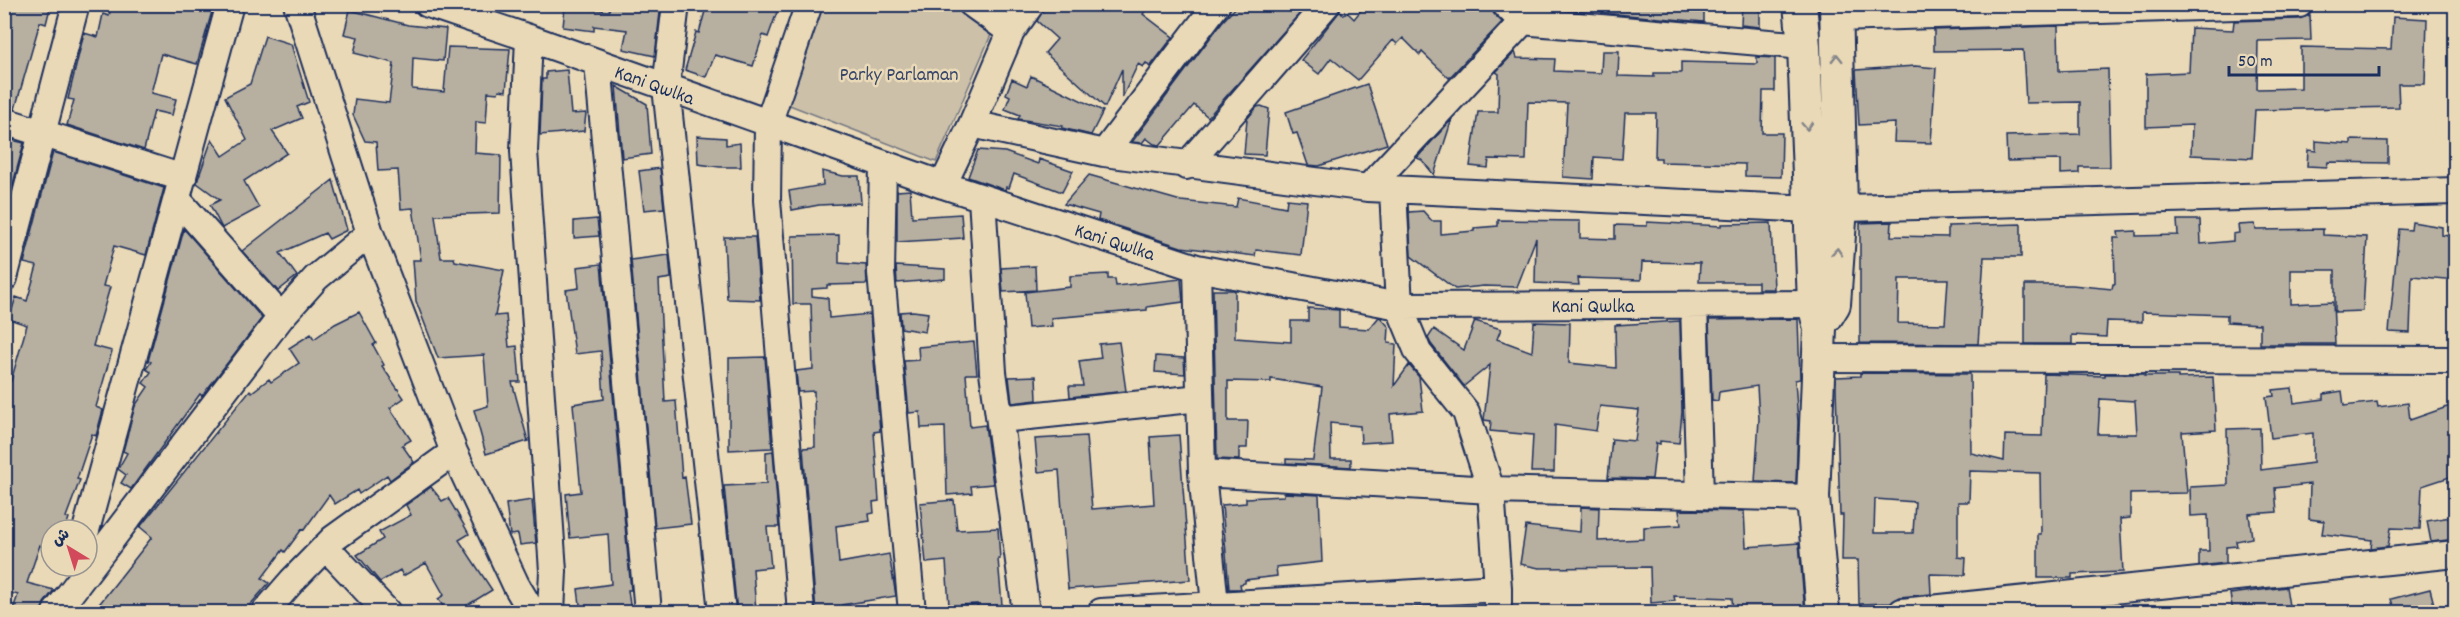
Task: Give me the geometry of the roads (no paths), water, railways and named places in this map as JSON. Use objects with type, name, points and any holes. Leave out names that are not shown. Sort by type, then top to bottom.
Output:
[{"type":"main road","points":[[1800,4],[1826,208]]},
{"type":"main road","points":[[1823,612],[1813,498],[1836,11]]},
{"type":"street","points":[[5,277],[76,4]]},
{"type":"street","points":[[89,518],[230,4]]},
{"type":"street","points":[[297,4],[370,232],[454,452],[516,585],[532,612]]},
{"type":"street","name":"Kani Qwlka","points":[[428,4],[943,185],[1197,267],[1399,306],[1694,305],[1822,324],[2456,360]]},
{"type":"street","points":[[676,4],[666,87],[722,612]]},
{"type":"street","points":[[801,612],[767,200],[768,124],[809,4]]},
{"type":"street","points":[[972,4],[1011,32]]},
{"type":"street","points":[[943,185],[1011,32],[1031,4]]},
{"type":"street","points":[[1104,153],[1217,4]]},
{"type":"street","points":[[1186,166],[1327,4]]},
{"type":"street","points":[[1836,11],[2299,4]]},
{"type":"street","points":[[1368,188],[1522,10],[1804,46]]},
{"type":"street","points":[[529,38],[524,151],[554,571],[551,612]]},
{"type":"street","points":[[598,63],[648,612]]},
{"type":"street","points":[[4,121],[41,133],[180,189],[281,317]]},
{"type":"street","points":[[972,124],[1104,153],[1186,166],[1393,190],[1826,208],[2456,191]]},
{"type":"street","points":[[883,164],[881,273],[912,612]]},
{"type":"street","points":[[1101,612],[1215,605],[1498,600],[1491,490],[1466,411],[1418,352],[1399,306],[1393,190]]},
{"type":"street","points":[[982,198],[993,372],[1026,612]]},
{"type":"street","points":[[63,603],[281,317],[316,278],[370,232]]},
{"type":"street","points":[[1197,267],[1202,473],[1215,605]]},
{"type":"street","points":[[1694,305],[1700,495]]},
{"type":"street","points":[[1000,419],[1200,398]]},
{"type":"street","points":[[265,612],[292,580],[326,547],[454,452]]},
{"type":"street","points":[[1202,473],[1491,490],[1813,498]]},
{"type":"street","points":[[326,547],[387,612]]},
{"type":"street","points":[[1902,612],[2456,554]]},
{"type":"street","points":[[63,603],[72,578]]},
{"type":"park label","name":"Parky Parlaman","points":[[899,73]]}]
